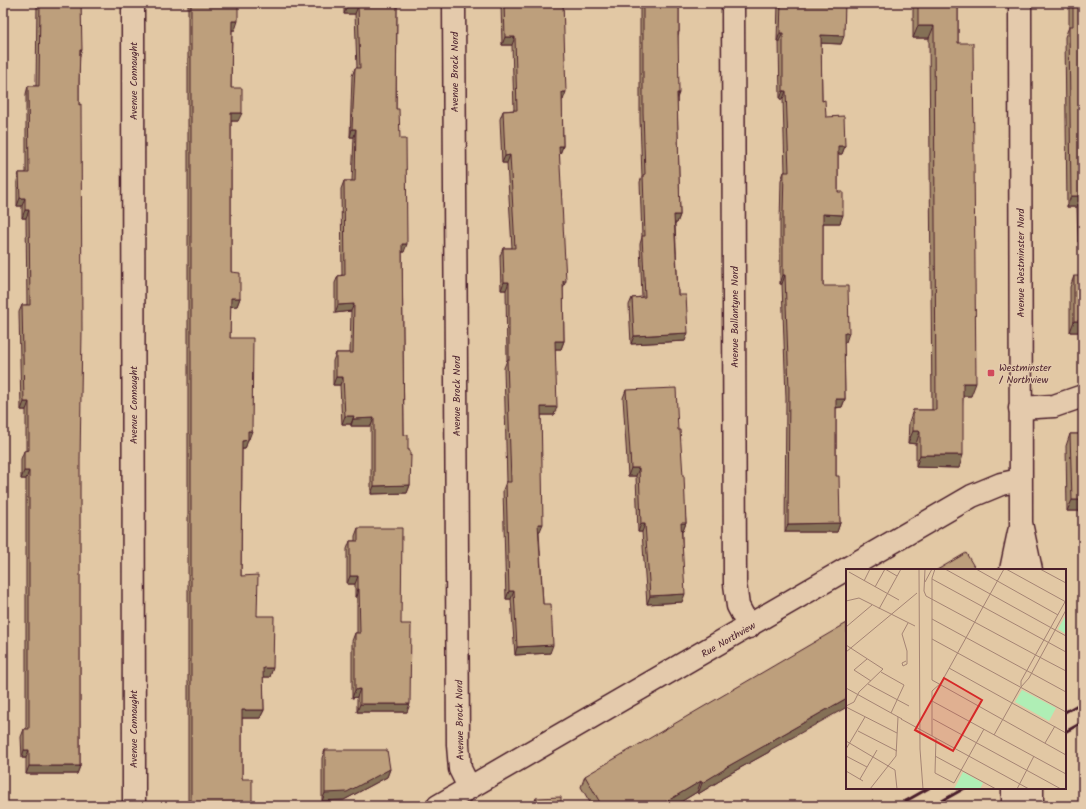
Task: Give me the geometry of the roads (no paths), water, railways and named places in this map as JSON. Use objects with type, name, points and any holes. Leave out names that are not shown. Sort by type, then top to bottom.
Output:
[{"type":"street","name":"Avenue Connaught","points":[[133,3],[134,806]]},
{"type":"street","name":"Avenue Brock Nord","points":[[454,3],[458,746],[460,769],[469,787]]},
{"type":"street","name":"Avenue Ballantyne Nord","points":[[733,3],[735,584],[738,606],[749,627]]},
{"type":"street","name":"Avenue Westminster Nord","points":[[1020,3],[1020,480],[1021,523],[1031,569]]},
{"type":"street","points":[[1020,408],[1054,406],[1083,396]]},
{"type":"street","name":"Rue Northview","points":[[848,569],[972,496],[1001,484],[1020,480]]},
{"type":"street","name":"Avenue Westminster Nord","points":[[1011,569],[1021,523]]},
{"type":"street","name":"Rue Northview","points":[[438,806],[846,570]]},
{"type":"street","points":[[1013,789],[1013,806]]},
{"type":"street","points":[[1032,789],[1032,806]]},
{"type":"railway","points":[[1066,711],[1083,702]]},
{"type":"railway","points":[[1066,731],[1083,722]]},
{"type":"railway","points":[[897,806],[927,789]]},
{"type":"railway","points":[[933,806],[963,789]]},
{"type":"place","name":"Westminster / Northview","points":[[991,373]]}]
